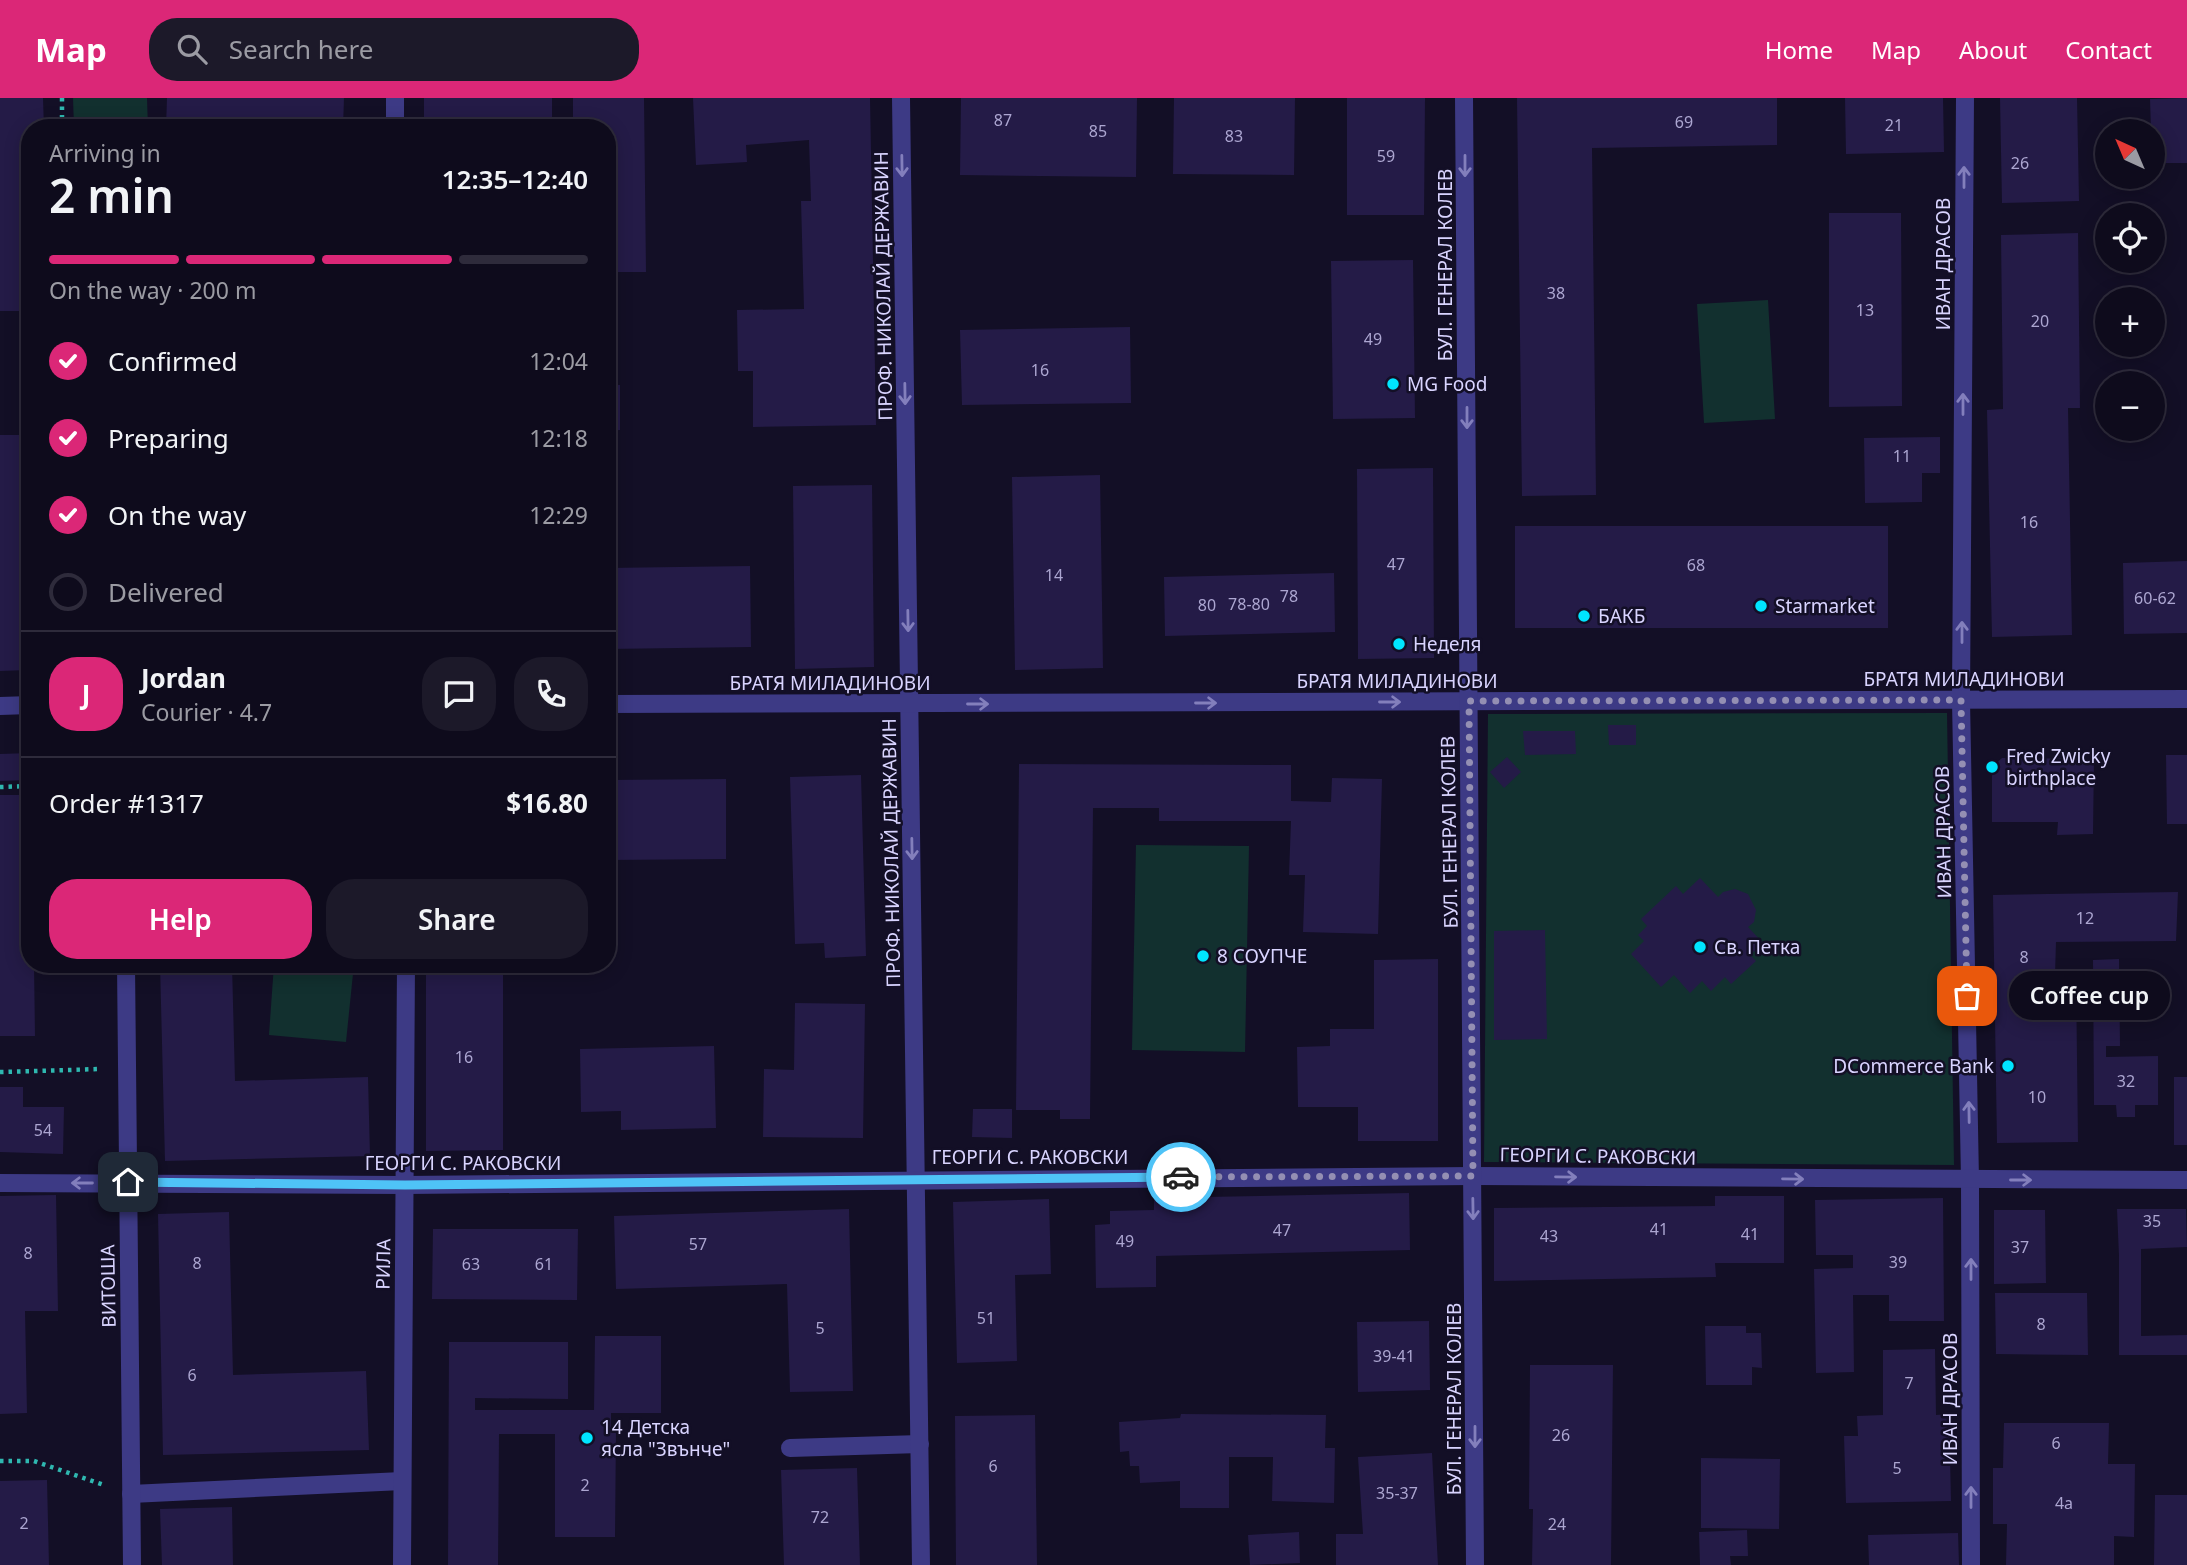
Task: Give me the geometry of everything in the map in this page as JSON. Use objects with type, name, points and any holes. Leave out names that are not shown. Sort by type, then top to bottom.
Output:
[{"type":"street","points":[[395,98],[395,119]]},
{"type":"street","name":"ПРОФ. НИКОЛАЙ ДЕРЖАВИН","points":[[901,98],[921,1565]]},
{"type":"street","name":"БУЛ. ГЕНЕРАЛ КОЛЕВ","points":[[1464,98],[1475,1565]]},
{"type":"street","name":"ИВАН ДРАСОВ","points":[[1965,98],[1961,700],[1970,1180],[1972,1565]]},
{"type":"street","name":"БРАТЯ МИЛАДИНОВИ","points":[[616,704],[2187,699]]},
{"type":"street","points":[[0,706],[21,705]]},
{"type":"street","name":"ВИТОША","points":[[126,973],[132,1565]]},
{"type":"street","name":"РИЛА","points":[[402,1565],[406,973]]},
{"type":"street","name":"ГЕОРГИ С. РАКОВСКИ","points":[[0,1183],[405,1185],[1473,1176],[2187,1180]]},
{"type":"street","points":[[790,1448],[920,1444]]},
{"type":"street","points":[[131,1494],[402,1481]]},
{"type":"path","points":[[62,98],[62,119]]},
{"type":"path","points":[[0,787],[21,786]]},
{"type":"path","points":[[0,1072],[127,1069]]},
{"type":"path","points":[[0,1461],[34,1461],[131,1494]]},
{"type":"green space","points":[[73,98],[147,98],[148,119],[74,119]]},
{"type":"green space","points":[[1768,300],[1775,419],[1704,423],[1697,304]]},
{"type":"green space","name":"Св. Петка","points":[[1947,713],[1954,1165],[1484,1162],[1488,714]]},
{"type":"green space","points":[[1136,845],[1249,846],[1245,1052],[1132,1050]]},
{"type":"green space","points":[[273,973],[353,973],[346,1042],[269,1035]]},
{"type":"building","points":[[0,98],[43,98],[44,119],[21,119],[21,311],[0,311]]},
{"type":"building","points":[[167,98],[344,98],[343,119],[166,119]]},
{"type":"building","points":[[424,98],[552,98],[552,119],[424,119]]},
{"type":"building","points":[[573,98],[644,98],[646,272],[616,272],[616,119],[573,119]]},
{"type":"building","points":[[693,98],[870,98],[876,425],[753,427],[753,371],[738,371],[737,310],[804,309],[801,201],[811,201],[809,140],[746,145],[747,162],[696,165]]},
{"type":"building","points":[[961,98],[1137,98],[1136,177],[960,175]]},
{"type":"building","points":[[1174,98],[1295,98],[1294,175],[1173,174]]},
{"type":"building","points":[[1347,98],[1425,98],[1424,215],[1347,215]]},
{"type":"building","points":[[1517,98],[1777,98],[1777,145],[1592,148],[1596,495],[1522,496]]},
{"type":"building","points":[[1845,98],[1943,98],[1944,152],[1846,154]]},
{"type":"building","points":[[2000,98],[2077,98],[2079,201],[2002,203]]},
{"type":"building","points":[[2187,98],[2187,163],[2165,163],[2165,119],[2151,119],[2150,99]]},
{"type":"building","points":[[1829,213],[1901,213],[1902,406],[1829,407]]},
{"type":"building","points":[[2078,233],[2080,408],[2068,408],[2072,635],[1992,637],[1987,410],[2003,409],[2001,235]]},
{"type":"building","points":[[1413,260],[1415,418],[1333,419],[1331,261]]},
{"type":"building","points":[[1130,327],[1131,403],[962,405],[960,330]]},
{"type":"building","points":[[616,385],[620,385],[620,430],[616,430]]},
{"type":"building","points":[[0,435],[21,435],[21,670],[0,671]]},
{"type":"building","points":[[1940,437],[1940,473],[1922,473],[1922,502],[1865,503],[1864,438]]},
{"type":"building","points":[[1433,468],[1434,658],[1358,659],[1357,469]]},
{"type":"building","points":[[1100,475],[1103,668],[1015,670],[1012,477]]},
{"type":"building","points":[[872,485],[874,667],[795,669],[793,486]]},
{"type":"building","points":[[1515,526],[1888,526],[1888,628],[1515,628]]},
{"type":"building","points":[[2187,561],[2187,633],[2124,634],[2123,563]]},
{"type":"building","points":[[750,566],[751,647],[616,649],[616,568]]},
{"type":"building","points":[[1334,573],[1335,632],[1165,636],[1164,577]]},
{"type":"building","points":[[1608,725],[1636,725],[1636,745],[1609,745]]},
{"type":"building","points":[[1523,731],[1575,731],[1576,754],[1525,755]]},
{"type":"building","points":[[21,753],[21,780],[0,781],[0,754]]},
{"type":"building","points":[[2166,755],[2187,755],[2187,824],[2167,824]]},
{"type":"building","points":[[1507,757],[1521,772],[1504,788],[1490,772]]},
{"type":"building","points":[[2002,758],[2094,759],[2093,834],[2057,835],[2058,822],[1992,822],[1992,767]]},
{"type":"building","points":[[1019,764],[1291,765],[1291,801],[1331,802],[1332,778],[1382,779],[1378,934],[1303,932],[1305,875],[1289,875],[1291,821],[1159,821],[1159,808],[1093,808],[1090,1119],[1060,1119],[1060,1110],[1016,1110]]},
{"type":"building","points":[[861,775],[866,956],[825,958],[824,943],[795,944],[790,777]]},
{"type":"building","points":[[726,779],[726,859],[616,860],[616,780]]},
{"type":"building","points":[[0,795],[21,795],[21,973],[34,973],[35,1036],[0,1036]]},
{"type":"building","points":[[1700,878],[1718,897],[1723,892],[1735,889],[1748,894],[1756,910],[1754,922],[1748,927],[1763,943],[1750,955],[1756,961],[1731,984],[1725,977],[1711,991],[1702,981],[1690,993],[1674,975],[1661,987],[1631,954],[1644,941],[1638,935],[1647,926],[1641,919],[1676,886],[1683,894]]},
{"type":"building","points":[[2178,892],[2176,941],[2056,942],[2055,975],[2076,974],[2078,1142],[1997,1143],[1993,895]]},
{"type":"building","points":[[1545,930],[1547,1039],[1494,1040],[1494,931]]},
{"type":"building","points":[[1438,959],[1438,1141],[1358,1141],[1358,1107],[1298,1107],[1297,1047],[1330,1046],[1330,1029],[1374,1029],[1374,960]]},
{"type":"building","points":[[2119,959],[2120,1046],[2106,1046],[2106,1057],[2158,1056],[2158,1105],[2135,1105],[2135,1117],[2117,1117],[2116,1105],[2094,1105],[2093,960]]},
{"type":"building","points":[[160,973],[232,973],[235,1081],[368,1077],[370,1156],[165,1161]]},
{"type":"building","points":[[426,973],[503,973],[503,1150],[426,1151]]},
{"type":"building","points":[[795,1003],[865,1004],[863,1138],[763,1137],[764,1069],[794,1070]]},
{"type":"building","points":[[714,1046],[716,1128],[621,1130],[621,1111],[581,1112],[580,1049]]},
{"type":"building","points":[[2174,1077],[2187,1077],[2187,1145],[2174,1145]]},
{"type":"building","points":[[0,1087],[23,1087],[23,1107],[64,1107],[63,1154],[0,1152]]},
{"type":"building","points":[[973,1109],[1012,1109],[1012,1138],[972,1137]]},
{"type":"building","points":[[1409,1193],[1410,1250],[1156,1256],[1156,1287],[1096,1288],[1095,1225],[1110,1224],[1110,1211],[1154,1210],[1154,1198]]},
{"type":"building","points":[[56,1195],[58,1311],[25,1311],[27,1413],[0,1414],[0,1196]]},
{"type":"building","points":[[1715,1196],[1784,1196],[1784,1263],[1715,1263],[1716,1277],[1494,1281],[1494,1208],[1715,1206]]},
{"type":"building","points":[[1943,1198],[1944,1321],[1889,1321],[1889,1295],[1853,1295],[1854,1372],[1816,1373],[1814,1269],[1853,1268],[1853,1255],[1816,1255],[1815,1200]]},
{"type":"building","points":[[1049,1199],[1051,1274],[1015,1275],[1017,1361],[957,1363],[953,1202]]},
{"type":"building","points":[[849,1209],[853,1391],[790,1392],[787,1284],[616,1289],[614,1216]]},
{"type":"building","points":[[2117,1209],[2186,1209],[2187,1247],[2141,1249],[2141,1336],[2187,1335],[2187,1355],[2119,1355]]},
{"type":"building","points":[[1994,1210],[2045,1210],[2046,1283],[1994,1284]]},
{"type":"building","points":[[229,1212],[233,1375],[366,1371],[369,1450],[163,1455],[158,1214]]},
{"type":"building","points":[[433,1229],[578,1229],[577,1300],[432,1299]]},
{"type":"building","points":[[1995,1293],[2087,1293],[2088,1355],[1996,1354]]},
{"type":"building","points":[[1429,1321],[1430,1390],[1358,1392],[1357,1322]]},
{"type":"building","points":[[1705,1326],[1746,1326],[1746,1333],[1761,1333],[1762,1368],[1752,1367],[1752,1385],[1706,1385]]},
{"type":"building","points":[[595,1336],[661,1336],[661,1413],[611,1413],[611,1429],[616,1429],[615,1537],[555,1537],[555,1434],[499,1434],[498,1565],[448,1565],[449,1342],[568,1342],[568,1399],[475,1398],[475,1410],[594,1410]]},
{"type":"building","points":[[1935,1349],[1936,1415],[1949,1414],[1951,1501],[1846,1503],[1844,1436],[1858,1436],[1857,1416],[1883,1415],[1883,1350]]},
{"type":"building","points":[[1530,1365],[1613,1365],[1611,1565],[1532,1565],[1533,1509],[1529,1509]]},
{"type":"building","points":[[1181,1414],[1326,1415],[1325,1448],[1335,1448],[1334,1503],[1272,1501],[1273,1457],[1229,1457],[1229,1508],[1180,1508],[1180,1481],[1140,1483],[1139,1466],[1130,1466],[1129,1451],[1120,1452],[1119,1422],[1180,1418]]},
{"type":"building","points":[[1035,1415],[1037,1565],[956,1565],[955,1416]]},
{"type":"building","points":[[2004,1423],[2109,1423],[2108,1464],[2135,1464],[2134,1537],[2114,1536],[2114,1565],[2006,1565],[2007,1524],[1993,1524],[1993,1468],[2003,1468]]},
{"type":"building","points":[[1432,1453],[1438,1565],[1336,1565],[1336,1534],[1363,1534],[1358,1457]]},
{"type":"building","points":[[1701,1458],[1780,1459],[1779,1529],[1701,1528]]},
{"type":"building","points":[[857,1468],[860,1565],[784,1565],[781,1470]]},
{"type":"building","points":[[47,1480],[49,1565],[0,1565],[0,1481]]},
{"type":"building","points":[[2155,1495],[2187,1495],[2187,1565],[2154,1565]]},
{"type":"building","points":[[232,1507],[233,1565],[162,1565],[160,1509]]},
{"type":"building","points":[[1747,1530],[1748,1556],[1730,1556],[1731,1565],[1700,1565],[1699,1532]]},
{"type":"building","points":[[1299,1532],[1300,1563],[1250,1565],[1248,1535]]},
{"type":"building","points":[[1958,1533],[1959,1565],[1869,1565],[1868,1535]]},
{"type":"way so far","points":[[1181,1177],[1473,1176],[1469,701],[1961,700],[1967,996]]},
{"type":"place","name":"MG Food","points":[[1393,384]]},
{"type":"place","name":"Starmarket","points":[[1761,606]]},
{"type":"place","name":"БАКБ","points":[[1584,616]]},
{"type":"place","name":"Неделя","points":[[1399,644]]},
{"type":"place","name":"Fred Zwicky birthplace","points":[[1992,767]]},
{"type":"place","name":"Св. Петка","points":[[1700,947]]},
{"type":"place","name":"8 СОУПЧЕ","points":[[1203,956]]},
{"type":"place","name":"Coffee cup","points":[[1967,996]]},
{"type":"place","name":"DCommerce Bank","points":[[2008,1066]]},
{"type":"place","name":"14 Детска ясла \"Звънче\"","points":[[587,1438]]},
{"type":"route","points":[[128,1182],[405,1185],[1181,1177]]}]
